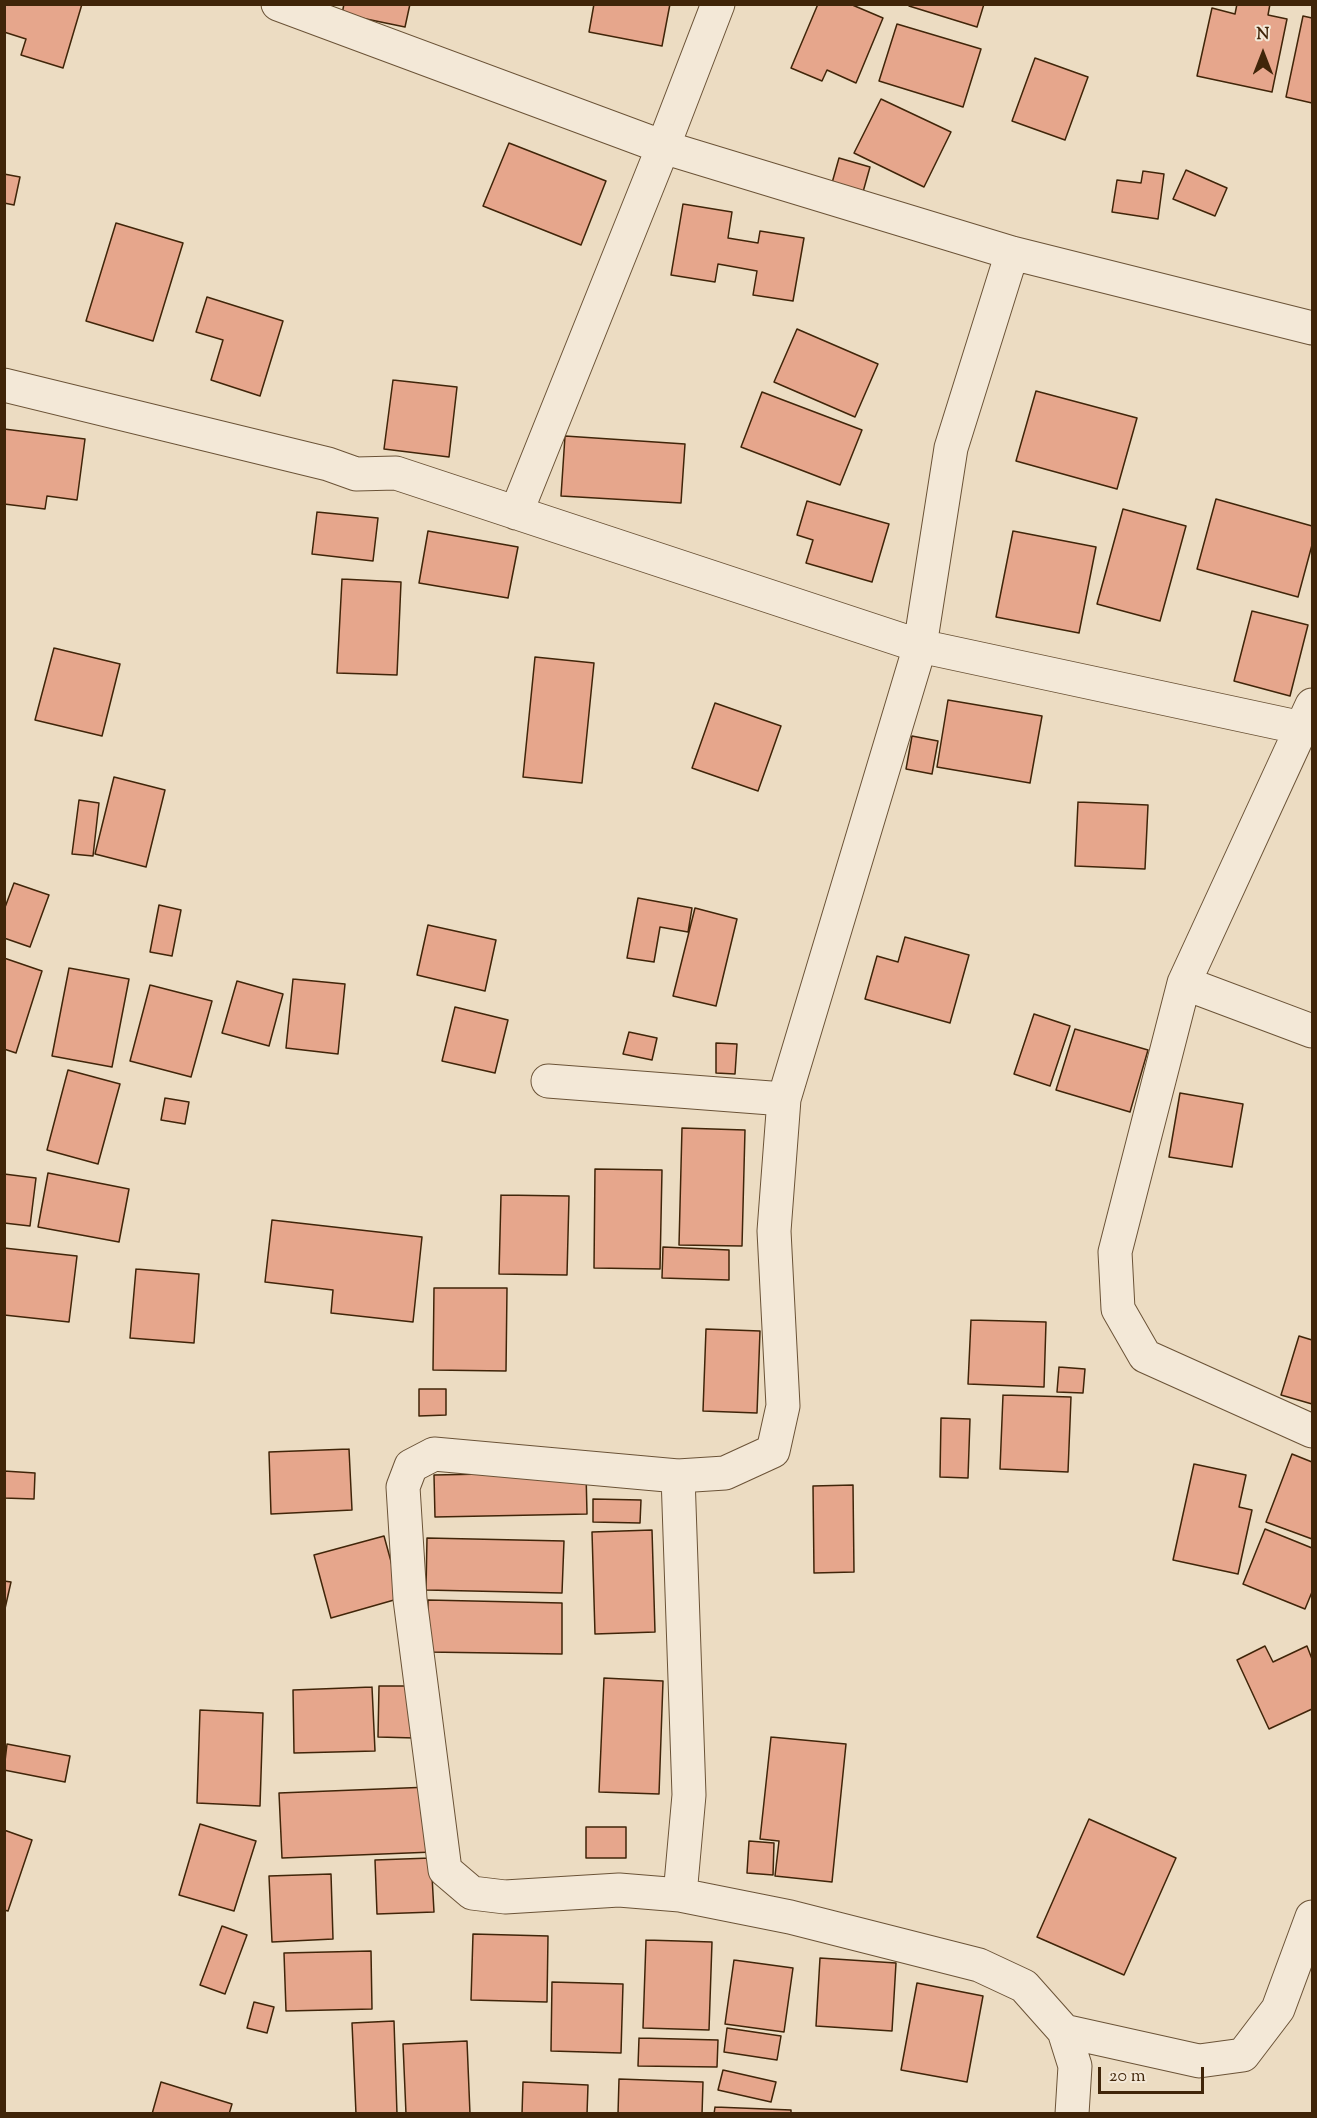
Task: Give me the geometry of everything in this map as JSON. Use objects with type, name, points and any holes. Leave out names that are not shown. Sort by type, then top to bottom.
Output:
[{"type":"street","points":[[278,4],[663,147],[1012,253],[1312,328]]},
{"type":"street","points":[[516,513],[718,4]]},
{"type":"street","points":[[1012,253],[951,448],[920,646],[784,1099],[774,1232],[783,1406],[772,1451],[725,1473],[678,1476],[434,1454],[411,1466],[403,1487],[410,1599],[445,1870],[472,1893],[505,1897],[619,1890],[680,1895],[790,1917],[979,1965],[1024,1986],[1064,2031],[1075,2066],[1072,2114]]},
{"type":"street","points":[[4,385],[328,464],[356,474],[396,473],[920,646],[1307,717],[1184,983],[1115,1252],[1118,1309],[1146,1356],[1312,1431]]},
{"type":"street","points":[[1184,983],[1312,1031]]},
{"type":"street","points":[[548,1081],[784,1099]]},
{"type":"street","points":[[678,1476],[689,1795],[680,1895]]},
{"type":"street","points":[[1064,2031],[1199,2061],[1243,2055],[1278,2009],[1312,1917]]},
{"type":"building","points":[[4,4],[82,4],[63,68],[21,55],[26,39],[4,32]]},
{"type":"building","points":[[344,4],[410,4],[405,27],[342,14]]},
{"type":"building","points":[[594,4],[670,4],[662,46],[589,32]]},
{"type":"building","points":[[818,4],[850,4],[883,18],[856,83],[827,70],[822,81],[791,68]]},
{"type":"building","points":[[910,4],[984,4],[977,27],[909,6]]},
{"type":"building","points":[[1237,4],[1270,4],[1268,15],[1287,19],[1272,92],[1197,76],[1212,8],[1235,14]]},
{"type":"building","points":[[1303,16],[1312,18],[1312,103],[1286,97]]},
{"type":"building","points":[[897,24],[981,49],[963,107],[879,81]]},
{"type":"building","points":[[1035,58],[1088,77],[1065,140],[1012,121]]},
{"type":"building","points":[[881,99],[951,132],[924,187],[854,153]]},
{"type":"building","points":[[509,143],[606,181],[581,245],[483,206]]},
{"type":"building","points":[[839,158],[870,167],[863,192],[832,183]]},
{"type":"building","points":[[1186,170],[1227,188],[1215,216],[1173,199]]},
{"type":"building","points":[[1143,171],[1164,174],[1158,219],[1112,212],[1117,180],[1141,183]]},
{"type":"building","points":[[4,174],[20,177],[14,205],[4,203]]},
{"type":"building","points":[[683,204],[732,212],[728,238],[758,243],[760,231],[804,238],[793,301],[753,295],[757,271],[718,264],[715,282],[671,275]]},
{"type":"building","points":[[116,223],[183,243],[153,341],[86,321]]},
{"type":"building","points":[[207,297],[283,321],[260,396],[211,380],[223,340],[196,332]]},
{"type":"building","points":[[797,329],[878,364],[855,417],[774,382]]},
{"type":"building","points":[[393,380],[457,387],[449,457],[384,449]]},
{"type":"building","points":[[1036,391],[1137,418],[1117,489],[1016,461]]},
{"type":"building","points":[[762,392],[862,430],[840,485],[741,447]]},
{"type":"building","points":[[4,429],[85,439],[77,500],[47,496],[45,509],[4,504]]},
{"type":"building","points":[[565,436],[685,444],[681,503],[561,496]]},
{"type":"building","points":[[1216,499],[1312,526],[1312,545],[1298,597],[1197,569]]},
{"type":"building","points":[[807,501],[889,524],[872,582],[806,563],[813,540],[797,535]]},
{"type":"building","points":[[1123,509],[1186,526],[1160,621],[1097,604]]},
{"type":"building","points":[[317,512],[378,518],[373,561],[312,554]]},
{"type":"building","points":[[428,531],[518,547],[508,598],[419,583]]},
{"type":"building","points":[[1013,531],[1096,547],[1079,633],[996,617]]},
{"type":"building","points":[[342,579],[401,582],[397,675],[337,673]]},
{"type":"building","points":[[1252,611],[1308,625],[1290,696],[1234,681]]},
{"type":"building","points":[[54,648],[120,664],[102,736],[35,720]]},
{"type":"building","points":[[535,657],[594,663],[582,783],[523,777]]},
{"type":"building","points":[[948,700],[1042,716],[1030,783],[937,767]]},
{"type":"building","points":[[715,703],[781,726],[758,791],[692,768]]},
{"type":"building","points":[[912,736],[938,741],[932,774],[906,769]]},
{"type":"building","points":[[114,777],[165,790],[146,867],[95,854]]},
{"type":"building","points":[[79,800],[99,803],[93,856],[72,854]]},
{"type":"building","points":[[1078,802],[1148,805],[1145,869],[1075,866]]},
{"type":"building","points":[[14,883],[49,895],[30,947],[4,938],[4,910]]},
{"type":"building","points":[[638,898],[692,908],[688,932],[660,927],[654,962],[627,958]]},
{"type":"building","points":[[159,905],[181,910],[172,956],[150,952]]},
{"type":"building","points":[[695,908],[737,919],[716,1006],[673,996]]},
{"type":"building","points":[[428,925],[496,940],[485,991],[417,975]]},
{"type":"building","points":[[905,937],[969,955],[950,1023],[865,999],[877,956],[898,962]]},
{"type":"building","points":[[4,958],[42,971],[16,1053],[4,1049]]},
{"type":"building","points":[[69,968],[129,979],[112,1067],[52,1056]]},
{"type":"building","points":[[293,979],[345,984],[338,1054],[286,1048]]},
{"type":"building","points":[[237,981],[283,994],[269,1046],[222,1033]]},
{"type":"building","points":[[150,985],[212,1001],[191,1077],[130,1061]]},
{"type":"building","points":[[455,1007],[508,1020],[495,1073],[442,1061]]},
{"type":"building","points":[[1034,1014],[1070,1026],[1050,1086],[1014,1074]]},
{"type":"building","points":[[1075,1029],[1148,1050],[1130,1112],[1056,1090]]},
{"type":"building","points":[[629,1032],[657,1038],[652,1060],[623,1054]]},
{"type":"building","points":[[716,1043],[737,1044],[735,1074],[716,1073]]},
{"type":"building","points":[[68,1070],[120,1084],[98,1164],[47,1150]]},
{"type":"building","points":[[1180,1093],[1243,1104],[1232,1167],[1169,1157]]},
{"type":"building","points":[[165,1098],[189,1102],[185,1124],[161,1120]]},
{"type":"building","points":[[682,1128],[745,1130],[742,1246],[679,1245]]},
{"type":"building","points":[[595,1169],[662,1170],[660,1269],[594,1268]]},
{"type":"building","points":[[48,1173],[129,1189],[119,1242],[38,1227]]},
{"type":"building","points":[[4,1174],[36,1178],[30,1226],[4,1223]]},
{"type":"building","points":[[501,1195],[569,1196],[567,1275],[499,1274]]},
{"type":"building","points":[[272,1220],[422,1237],[413,1322],[331,1313],[333,1290],[265,1282]]},
{"type":"building","points":[[663,1247],[729,1250],[729,1280],[662,1278]]},
{"type":"building","points":[[4,1248],[77,1256],[69,1322],[4,1315]]},
{"type":"building","points":[[136,1269],[199,1274],[194,1343],[130,1338]]},
{"type":"building","points":[[434,1288],[507,1288],[506,1371],[433,1370]]},
{"type":"building","points":[[971,1320],[1046,1322],[1044,1387],[968,1384]]},
{"type":"building","points":[[706,1329],[760,1331],[757,1413],[703,1411]]},
{"type":"building","points":[[1299,1336],[1312,1340],[1312,1404],[1281,1395]]},
{"type":"building","points":[[1059,1367],[1085,1369],[1083,1393],[1057,1392]]},
{"type":"building","points":[[419,1389],[446,1389],[446,1415],[419,1416]]},
{"type":"building","points":[[1003,1395],[1071,1397],[1068,1472],[1000,1469]]},
{"type":"building","points":[[941,1418],[970,1419],[968,1478],[940,1477]]},
{"type":"building","points":[[349,1449],[352,1510],[271,1514],[269,1452]]},
{"type":"building","points":[[1292,1454],[1312,1462],[1312,1539],[1266,1522]]},
{"type":"building","points":[[1194,1464],[1246,1475],[1239,1507],[1252,1510],[1238,1574],[1173,1560]]},
{"type":"building","points":[[4,1471],[35,1473],[34,1499],[4,1498]]},
{"type":"building","points":[[586,1472],[587,1514],[435,1517],[434,1475]]},
{"type":"building","points":[[853,1485],[854,1572],[814,1573],[813,1486]]},
{"type":"building","points":[[593,1499],[641,1500],[640,1523],[593,1522]]},
{"type":"building","points":[[1265,1529],[1312,1548],[1312,1592],[1305,1609],[1243,1584]]},
{"type":"building","points":[[652,1530],[655,1632],[595,1634],[592,1532]]},
{"type":"building","points":[[384,1536],[401,1598],[331,1618],[314,1555]]},
{"type":"building","points":[[427,1538],[564,1541],[562,1593],[426,1590]]},
{"type":"building","points":[[4,1581],[11,1582],[4,1613]]},
{"type":"building","points":[[428,1600],[562,1603],[562,1654],[427,1652]]},
{"type":"building","points":[[1265,1646],[1273,1662],[1307,1646],[1312,1659],[1312,1709],[1269,1729],[1237,1660]]},
{"type":"building","points":[[604,1678],[663,1681],[659,1794],[599,1792]]},
{"type":"building","points":[[379,1686],[417,1686],[415,1738],[378,1737]]},
{"type":"building","points":[[372,1687],[375,1751],[294,1753],[293,1690]]},
{"type":"building","points":[[200,1710],[263,1713],[260,1806],[197,1803]]},
{"type":"building","points":[[771,1737],[846,1744],[832,1882],[775,1876],[779,1841],[760,1839]]},
{"type":"building","points":[[7,1744],[70,1756],[65,1782],[4,1770]]},
{"type":"building","points":[[430,1787],[433,1852],[282,1858],[279,1793]]},
{"type":"building","points":[[1089,1819],[1176,1858],[1124,1975],[1037,1937]]},
{"type":"building","points":[[200,1824],[256,1841],[234,1911],[179,1895]]},
{"type":"building","points":[[586,1827],[626,1827],[626,1858],[586,1858]]},
{"type":"building","points":[[4,1830],[32,1840],[8,1911],[4,1910]]},
{"type":"building","points":[[749,1841],[774,1843],[773,1875],[747,1873]]},
{"type":"building","points":[[431,1858],[434,1912],[377,1914],[375,1860]]},
{"type":"building","points":[[331,1874],[333,1939],[272,1942],[269,1876]]},
{"type":"building","points":[[222,1926],[247,1935],[225,1994],[200,1985]]},
{"type":"building","points":[[473,1934],[548,1936],[547,2002],[471,2000]]},
{"type":"building","points":[[646,1940],[712,1942],[709,2030],[643,2028]]},
{"type":"building","points":[[371,1951],[372,2009],[286,2011],[284,1953]]},
{"type":"building","points":[[820,1958],[896,1963],[892,2031],[816,2026]]},
{"type":"building","points":[[734,1960],[793,1968],[784,2032],[725,2024]]},
{"type":"building","points":[[552,1982],[623,1984],[621,2053],[551,2051]]},
{"type":"building","points":[[917,1983],[983,1996],[967,2082],[901,2070]]},
{"type":"building","points":[[254,2002],[274,2007],[267,2033],[247,2028]]},
{"type":"building","points":[[394,2021],[397,2114],[356,2114],[352,2023]]},
{"type":"building","points":[[727,2028],[781,2036],[777,2060],[724,2052]]},
{"type":"building","points":[[639,2038],[718,2040],[717,2067],[638,2066]]},
{"type":"building","points":[[467,2041],[470,2114],[406,2114],[403,2044]]},
{"type":"building","points":[[723,2070],[776,2082],[771,2102],[718,2090]]},
{"type":"building","points":[[619,2079],[703,2082],[702,2114],[618,2114]]},
{"type":"building","points":[[161,2082],[232,2104],[229,2114],[152,2114]]},
{"type":"building","points":[[523,2082],[588,2085],[587,2114],[522,2114]]},
{"type":"building","points":[[715,2107],[791,2110],[791,2114],[714,2114]]}]
